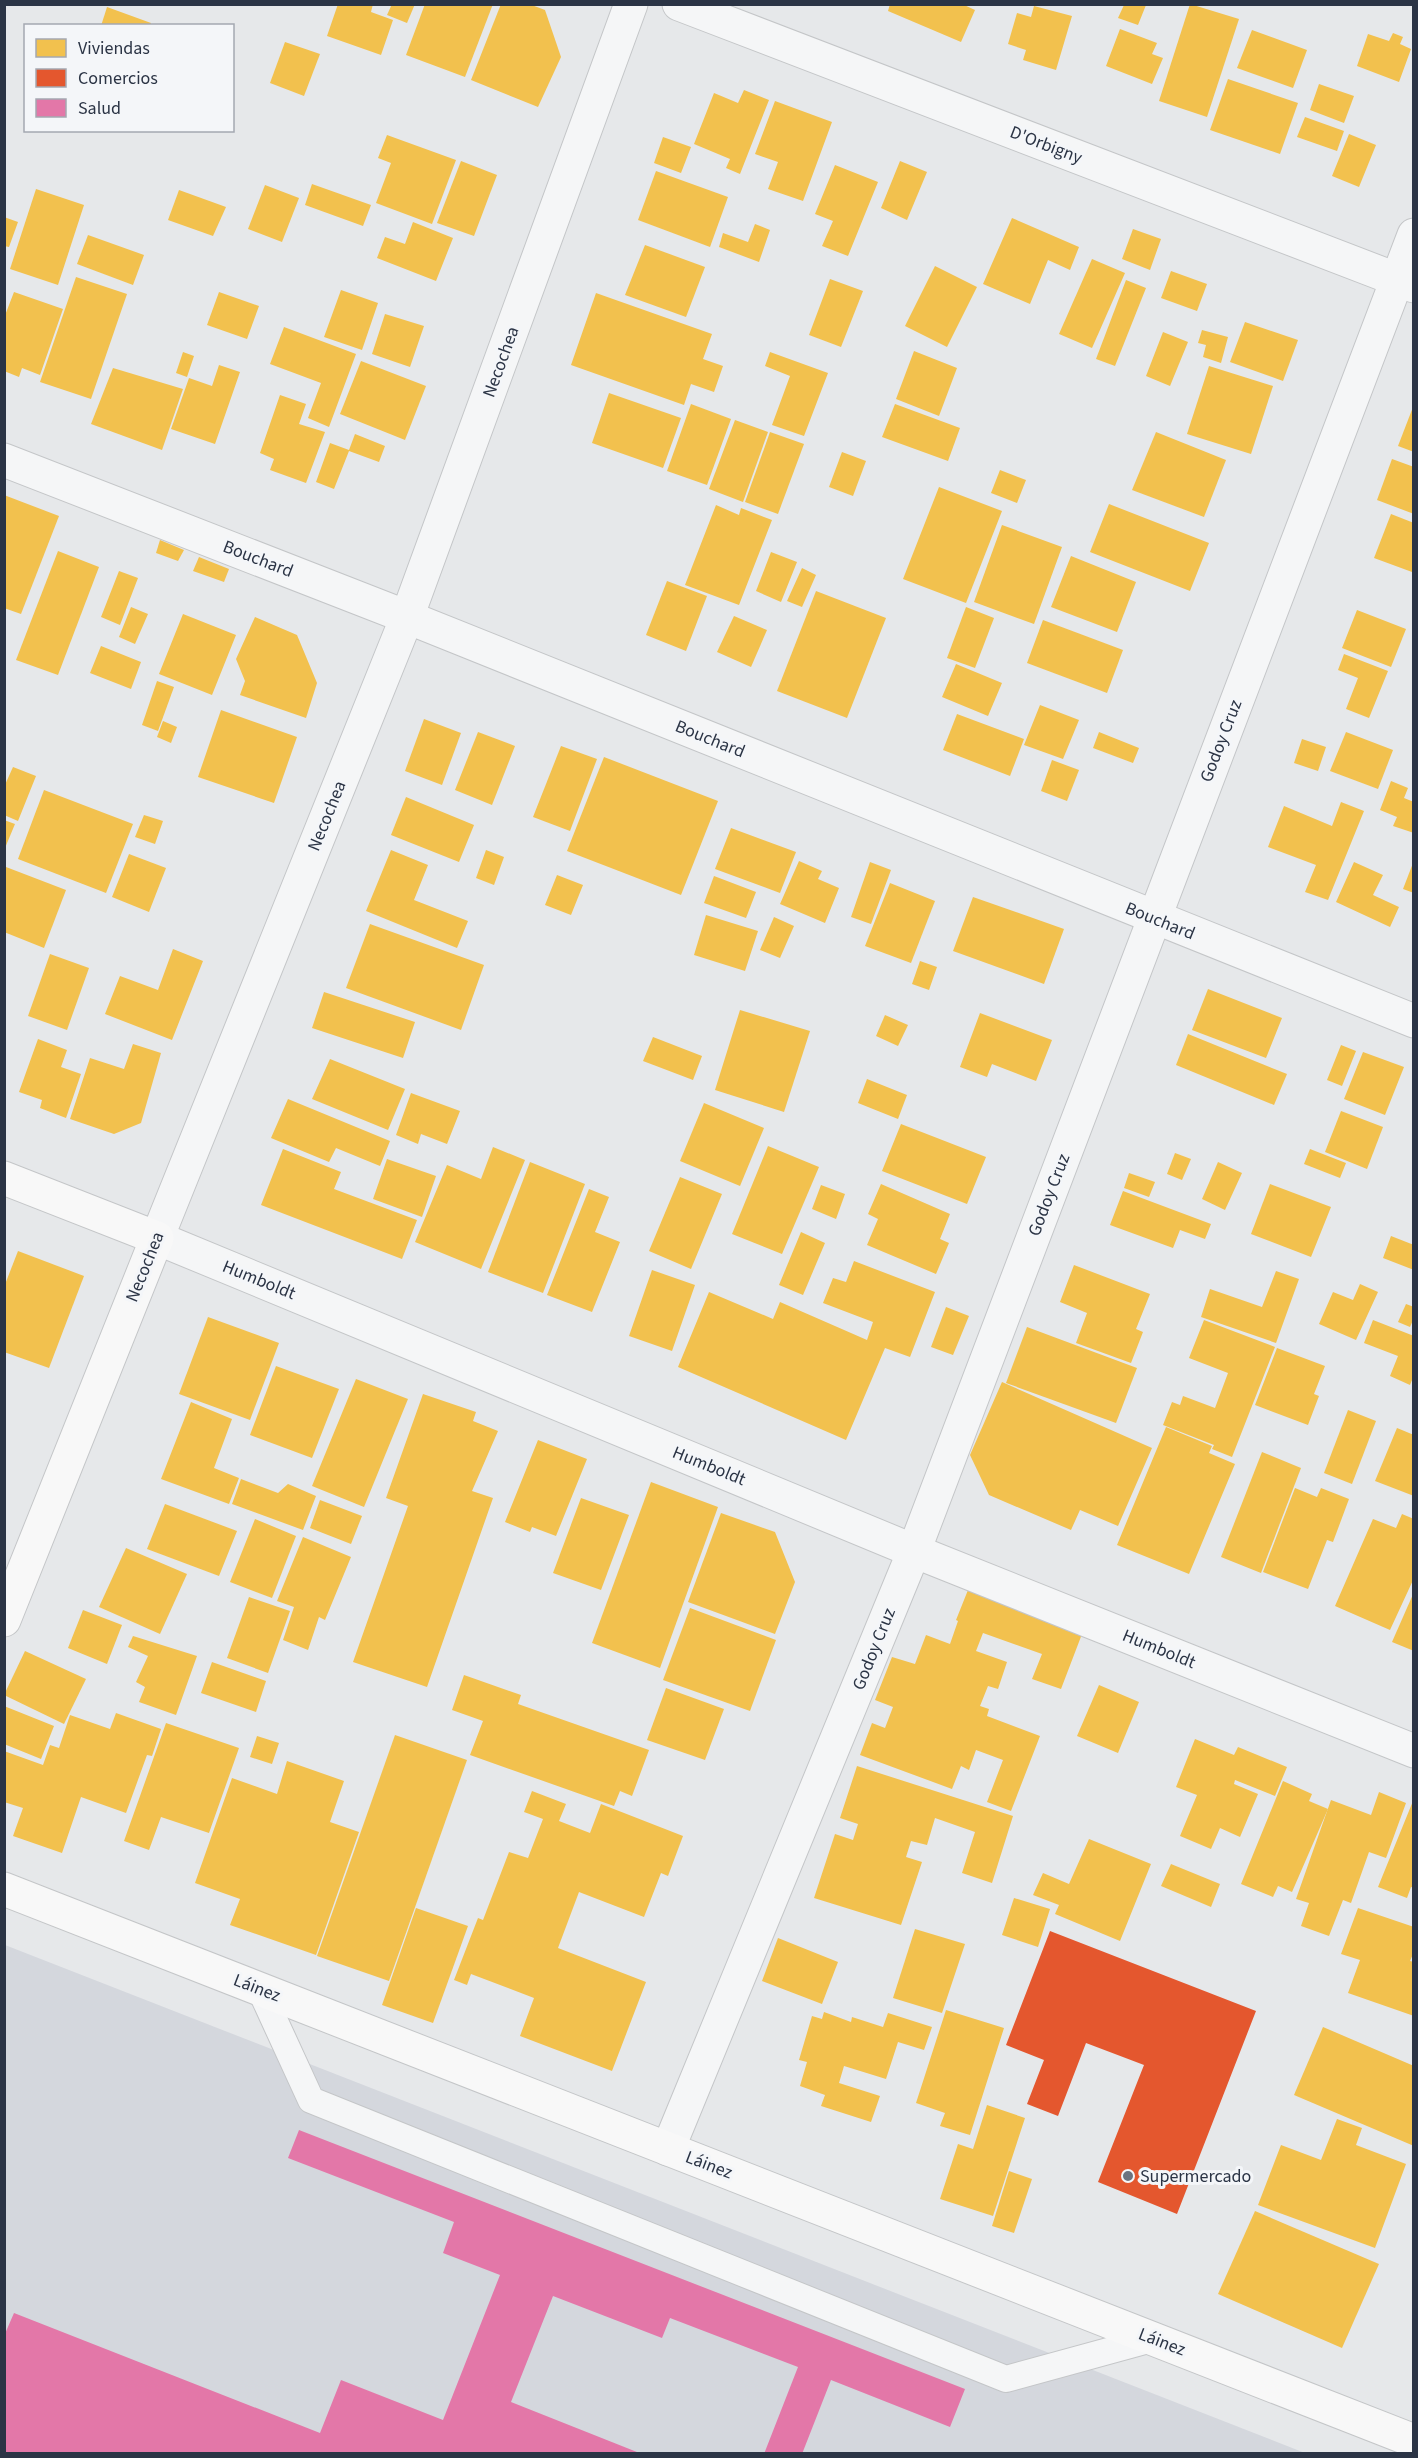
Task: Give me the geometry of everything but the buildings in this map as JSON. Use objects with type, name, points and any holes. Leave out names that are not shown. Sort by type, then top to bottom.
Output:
[{"type":"main road","name":"Humboldt","points":[[4,1178],[157,1238]]},
{"type":"main road","name":"Necochea","points":[[4,1620],[157,1238]]},
{"type":"main road","name":"Láinez","points":[[4,1889],[1413,2441]]},
{"type":"street","name":"Necochea","points":[[157,1238],[407,617],[631,4]]},
{"type":"street","name":"D'Orbigny","points":[[679,4],[1405,282]]},
{"type":"street","name":"Godoy Cruz","points":[[668,2149],[914,1551],[1154,918],[1405,282],[1413,235]]},
{"type":"street","name":"Bouchard","points":[[4,460],[407,617],[1413,1021]]},
{"type":"street","name":"Humboldt","points":[[157,1238],[914,1551],[1413,1751]]},
{"type":"lane","points":[[260,1989],[311,2100],[1006,2379],[1152,2338]]},
{"type":"shaded area","points":[[5,1945],[1305,2453],[5,2453]]},
{"type":"place","name":"Supermercado","points":[[1128,2176]]}]
